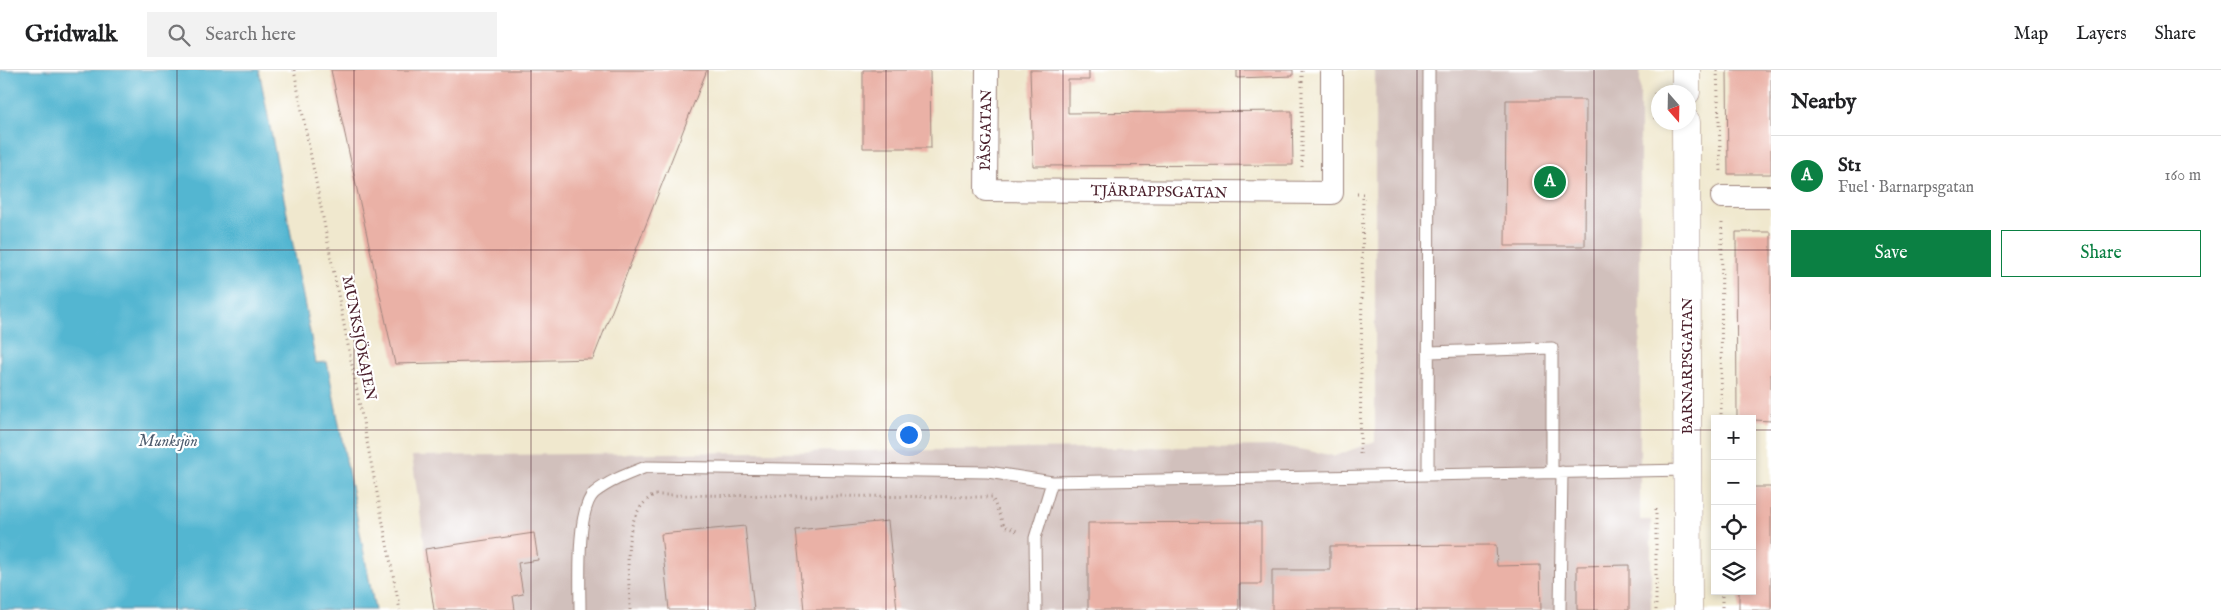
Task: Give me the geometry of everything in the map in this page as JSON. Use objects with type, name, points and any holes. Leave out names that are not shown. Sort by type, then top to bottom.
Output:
[{"type":"main road","points":[[1686,70],[1686,85]]},
{"type":"main road","name":"BARNARPSGATAN","points":[[1686,130],[1688,610]]},
{"type":"street","name":"PÅSGATAN","points":[[986,190],[987,70]]},
{"type":"street","points":[[1332,70],[1332,193]]},
{"type":"street","name":"TJÄRPAPPSGATAN","points":[[986,190],[1332,193]]},
{"type":"street","points":[[1722,197],[1771,197]]},
{"type":"lane","points":[[1428,476],[1429,70]]},
{"type":"lane","points":[[1429,352],[1552,348],[1560,610]]},
{"type":"lane","points":[[580,610],[581,527],[592,495],[616,479],[646,467],[988,472],[1052,482],[1687,470]]},
{"type":"lane","points":[[1036,610],[1035,538],[1052,482]]},
{"type":"path","name":"MUNKSJÖKAJEN","points":[[294,70],[400,610]]},
{"type":"path","points":[[1302,70],[1302,193]]},
{"type":"path","points":[[1717,70],[1722,197],[1721,415]]},
{"type":"path","points":[[1332,193],[1363,194],[1360,476]]},
{"type":"path","points":[[630,610],[630,536],[634,519],[648,499],[654,495],[992,497],[1004,526],[1035,538]]},
{"type":"path","points":[[1722,595],[1722,610]]},
{"type":"shaded area","points":[[1375,70],[1640,70],[1640,520],[1651,520],[1651,610],[434,610],[412,456],[1283,446],[1335,456],[1375,441]]},
{"type":"water","name":"Munksjön","points":[[0,70],[259,70],[316,363],[327,362],[375,610],[0,610]]},
{"type":"building","points":[[331,70],[707,70],[593,359],[395,364]]},
{"type":"building","points":[[863,70],[930,70],[931,148],[863,148]]},
{"type":"building","points":[[1030,70],[1089,70],[1089,80],[1068,80],[1068,113],[1292,111],[1293,165],[1033,166]]},
{"type":"building","points":[[1237,70],[1293,70],[1293,76],[1237,78]]},
{"type":"building","points":[[1727,70],[1771,70],[1771,174],[1728,174]]},
{"type":"building","points":[[1506,100],[1586,100],[1585,246],[1505,246]]},
{"type":"building","points":[[1736,232],[1771,232],[1771,421],[1756,420],[1756,415],[1737,415]]},
{"type":"building","points":[[1756,487],[1771,487],[1771,610],[1739,610],[1739,595],[1756,595]]},
{"type":"building","points":[[888,521],[897,610],[804,610],[796,530]]},
{"type":"building","points":[[1261,522],[1261,584],[1239,584],[1239,610],[1088,610],[1088,523]]},
{"type":"building","points":[[745,526],[754,610],[669,610],[661,534]]},
{"type":"building","points":[[534,533],[538,560],[518,563],[523,594],[513,596],[515,610],[434,610],[425,549]]},
{"type":"building","points":[[1496,545],[1497,566],[1540,565],[1541,610],[1272,610],[1272,570],[1330,570],[1330,546]]},
{"type":"building","points":[[1629,565],[1629,610],[1577,610],[1577,566]]},
{"type":"place","name":"St1","points":[[1550,182]]}]
